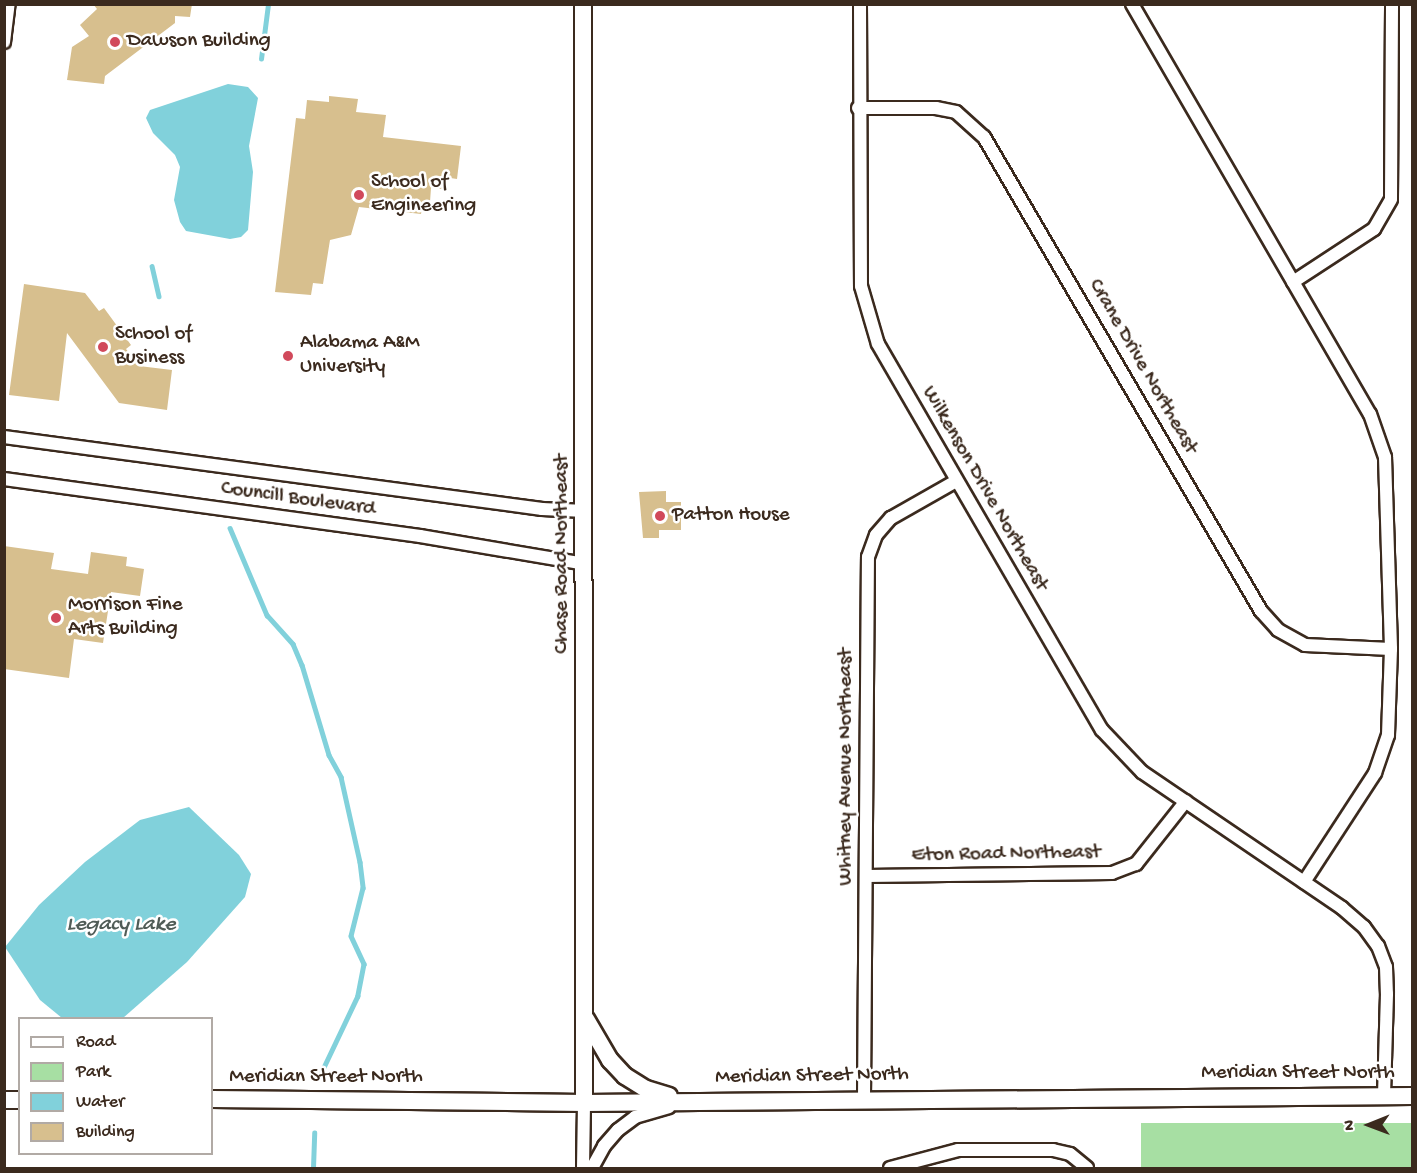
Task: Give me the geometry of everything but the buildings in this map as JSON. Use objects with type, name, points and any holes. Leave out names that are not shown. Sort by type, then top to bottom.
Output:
[{"type":"street","points":[[4,42],[9,4]]},
{"type":"street","name":"Chase Road Northeast","points":[[583,4],[584,1102]]},
{"type":"street","name":"Wilkenson Drive Northeast","points":[[860,4],[858,108],[861,286],[868,319],[878,344],[1102,730],[1142,772],[1304,882],[1364,927],[1378,946],[1386,967],[1384,1096]]},
{"type":"street","points":[[1132,4],[1380,436],[1386,480],[1391,649],[1388,735],[1383,754],[1304,882]]},
{"type":"street","points":[[1293,282],[1374,229],[1391,199],[1392,4]]},
{"type":"street","name":"Crane Drive Northeast","points":[[858,108],[936,108],[956,112],[984,137],[1261,611],[1285,635],[1305,645],[1391,649]]},
{"type":"street","name":"Councill Boulevard","points":[[4,437],[542,509],[585,511]]},
{"type":"street","name":"Councill Boulevard","points":[[4,479],[420,536],[585,564]]},
{"type":"street","name":"Whitney Avenue Northeast","points":[[864,1098],[868,557],[876,536],[891,519],[956,481]]},
{"type":"street","name":"Eton Road Northeast","points":[[866,876],[1112,873],[1136,864],[1186,801]]},
{"type":"street","points":[[585,1018],[610,1060],[625,1076],[646,1089],[687,1101]]},
{"type":"street","name":"Meridian Street North","points":[[213,1099],[584,1102],[864,1098],[1413,1096]]},
{"type":"street","points":[[592,1168],[603,1146],[635,1117],[687,1101]]},
{"type":"street","points":[[583,1168],[584,1102]]},
{"type":"street","points":[[890,1168],[958,1150],[1053,1150],[1070,1154],[1087,1168]]},
{"type":"green space","points":[[1141,1123],[1412,1123],[1412,1168],[1141,1168]]},
{"type":"water","points":[[228,84],[248,87],[258,98],[249,146],[253,172],[248,230],[241,237],[230,239],[186,231],[180,222],[174,200],[180,167],[175,155],[153,133],[146,118],[150,110]]},
{"type":"water","name":"Legacy Lake","points":[[189,807],[239,855],[251,874],[245,897],[187,962],[124,1017],[61,1017],[40,1000],[5,947],[39,905],[85,862],[140,820]]},
{"type":"waterway","points":[[261,59],[268,4]]},
{"type":"waterway","points":[[152,266],[159,296]]},
{"type":"waterway","points":[[230,528],[267,615],[293,644],[302,665],[329,755],[341,777],[360,862],[363,888],[351,936],[364,964],[358,996],[321,1074]]},
{"type":"waterway","points":[[313,1168],[314,1133]]},
{"type":"place","name":"Dawson Building","points":[[115,42]]},
{"type":"place","name":"School of Engineering","points":[[359,195]]},
{"type":"place","name":"School of Business","points":[[103,347]]},
{"type":"place","name":"Alabama A&M University","points":[[288,356]]},
{"type":"place","name":"Patton House","points":[[660,516]]},
{"type":"place","name":"Morrison Fine Arts Building","points":[[56,618]]}]
